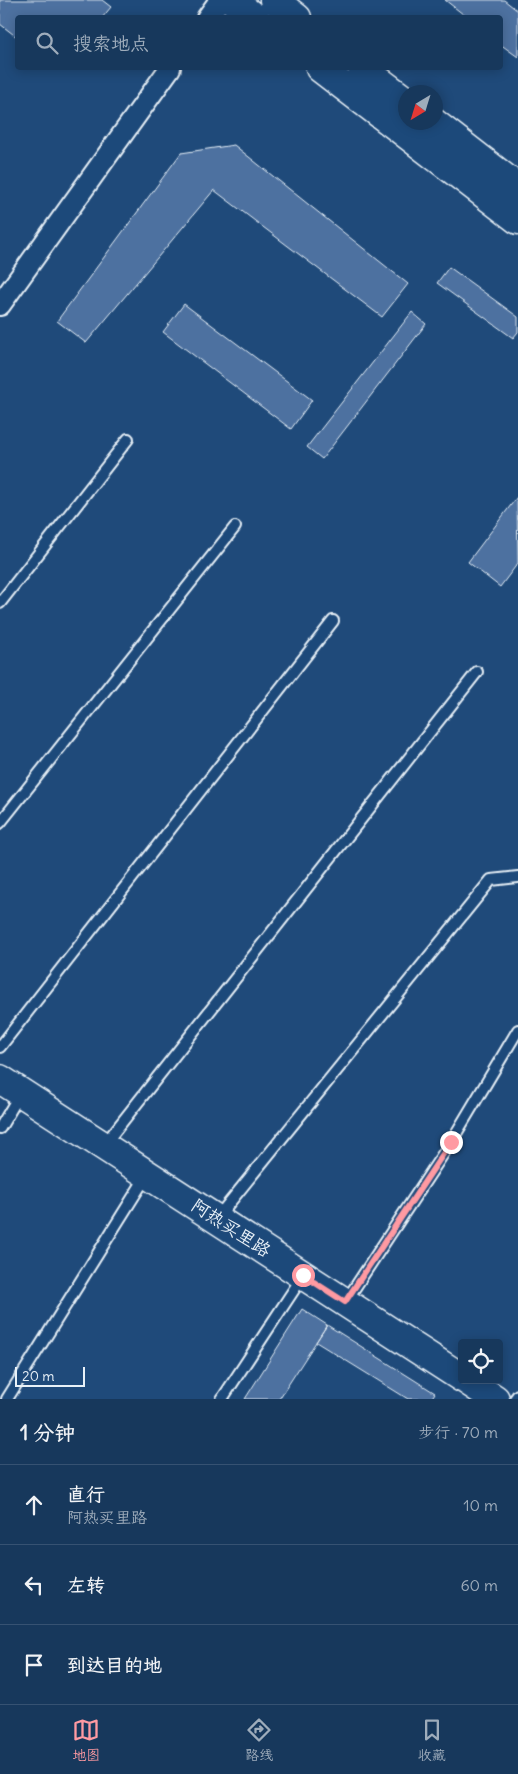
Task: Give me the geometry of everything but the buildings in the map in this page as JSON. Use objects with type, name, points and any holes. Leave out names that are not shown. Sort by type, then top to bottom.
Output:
[{"type":"street","points":[[209,15],[220,0]]},
{"type":"street","points":[[232,0],[251,15]]},
{"type":"street","points":[[274,0],[293,15]]},
{"type":"street","points":[[3,296],[169,70]]},
{"type":"street","points":[[323,70],[518,220]]},
{"type":"street","points":[[365,70],[398,95]]},
{"type":"street","points":[[443,130],[518,188]]},
{"type":"street","name":"阿热买里路","points":[[10,1086],[458,1375]]},
{"type":"street","points":[[472,1384],[495,1399]]},
{"type":"lane","points":[[0,603],[128,439]]},
{"type":"lane","points":[[0,823],[235,527]]},
{"type":"lane","points":[[0,1047],[333,621]]},
{"type":"lane","points":[[104,1146],[478,672]]},
{"type":"lane","points":[[216,1219],[491,880],[518,877]]},
{"type":"lane","points":[[345,1302],[451,1142],[518,1030]]},
{"type":"lane","points":[[0,1128],[10,1086]]},
{"type":"lane","points":[[7,1399],[148,1174]]},
{"type":"lane","points":[[222,1399],[303,1275]]},
{"type":"lane","points":[[515,1399],[518,1395]]},
{"type":"route","points":[[303,1275],[345,1302],[451,1142]]}]
